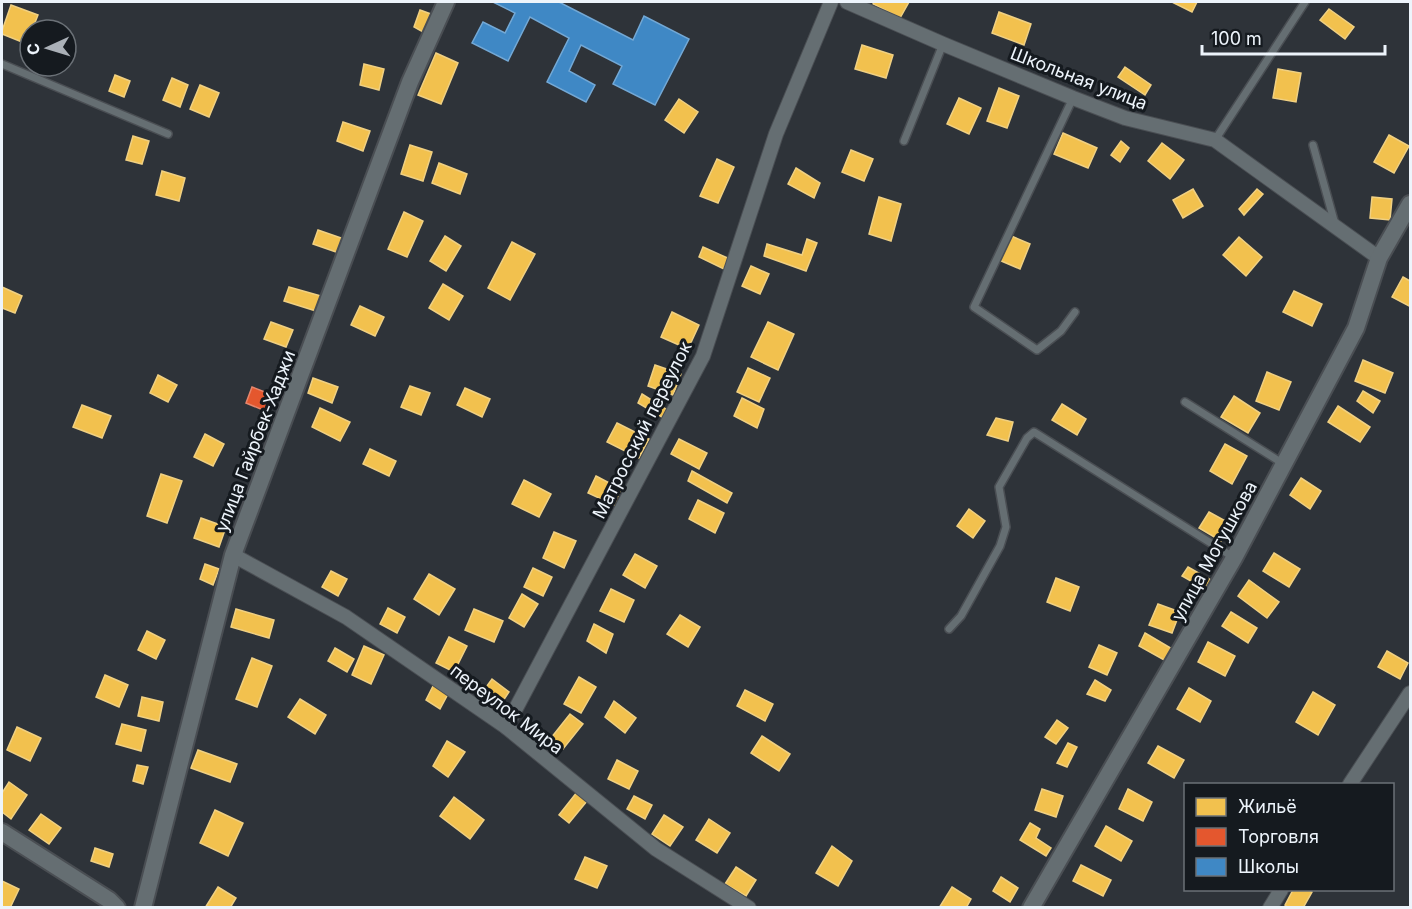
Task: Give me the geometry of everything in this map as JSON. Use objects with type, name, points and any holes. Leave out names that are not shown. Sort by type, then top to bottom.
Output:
[{"type":"street","name":"улица Гайрбек-Хаджи","points":[[143,908],[233,555],[410,82],[446,2]]},
{"type":"street","name":"Матросский переулок","points":[[506,727],[703,356],[776,134],[831,2]]},
{"type":"street","name":"Школьная улица","points":[[847,2],[1125,118],[1215,140],[1379,258]]},
{"type":"street","name":"улица Могушкова","points":[[1031,908],[1234,558],[1356,328],[1379,258],[1410,204]]},
{"type":"street","name":"переулок Мира","points":[[233,555],[346,617],[506,727],[656,849],[749,908]]},
{"type":"street","points":[[1351,783],[1410,693]]},
{"type":"street","points":[[2,832],[109,900],[117,908]]},
{"type":"street","points":[[1270,908],[1280,891]]},
{"type":"lane","points":[[1215,140],[1305,2]]},
{"type":"lane","points":[[904,141],[943,44]]},
{"type":"lane","points":[[2,64],[168,134]]},
{"type":"lane","points":[[1073,98],[974,307],[1037,350],[1061,331],[1075,312]]},
{"type":"lane","points":[[1313,145],[1335,226]]},
{"type":"lane","points":[[1185,402],[1284,465]]},
{"type":"lane","points":[[949,629],[962,616],[1000,546],[1006,527],[999,487],[1027,438],[1034,432],[1234,558]]},
{"type":"building: Жильё","points":[[874,2],[909,2],[900,18],[873,4]]},
{"type":"building: Жильё","points":[[1172,2],[1197,2],[1192,12]]},
{"type":"building: Жильё","points":[[11,5],[38,15],[37,18],[18,18],[18,40],[2,34]]},
{"type":"building: Жильё","points":[[1329,9],[1354,27],[1345,39],[1320,20]]},
{"type":"building: Жильё","points":[[420,10],[431,14],[423,32],[414,27]]},
{"type":"building: Жильё","points":[[999,12],[1031,24],[1024,45],[992,33]]},
{"type":"building: Жильё","points":[[862,45],[893,55],[886,78],[855,69]]},
{"type":"building: Жильё","points":[[436,53],[458,63],[441,104],[418,95]]},
{"type":"building: Жильё","points":[[364,64],[384,69],[379,90],[360,85]]},
{"type":"building: Жильё","points":[[1125,67],[1151,85],[1145,95],[1118,77]]},
{"type":"building: Жильё","points":[[1278,69],[1301,73],[1296,102],[1273,98]]},
{"type":"building: Жильё","points":[[115,75],[130,81],[124,97],[109,91]]},
{"type":"building: Жильё","points":[[172,78],[188,85],[180,107],[163,100]]},
{"type":"building: Жильё","points":[[200,85],[219,93],[209,117],[190,109]]},
{"type":"building: Жильё","points":[[999,88],[1019,96],[1007,128],[987,121]]},
{"type":"building: Жильё","points":[[959,98],[981,108],[969,134],[947,124]]},
{"type":"building: Жильё","points":[[679,99],[698,112],[684,133],[665,120]]},
{"type":"building: Жильё","points":[[343,122],[370,131],[363,151],[337,141]]},
{"type":"building: Жильё","points":[[1063,133],[1097,148],[1088,168],[1054,154]]},
{"type":"building: Жильё","points":[[1389,135],[1409,146],[1394,173],[1374,162]]},
{"type":"building: Жильё","points":[[133,136],[149,141],[142,164],[126,160]]},
{"type":"building: Жильё","points":[[1121,141],[1129,148],[1120,162],[1111,155]]},
{"type":"building: Жильё","points":[[1162,143],[1184,160],[1170,179],[1148,161]]},
{"type":"building: Жильё","points":[[410,145],[432,152],[423,181],[401,174]]},
{"type":"building: Жильё","points":[[851,150],[873,159],[864,181],[842,172]]},
{"type":"building: Жильё","points":[[717,159],[734,167],[718,203],[700,196]]},
{"type":"building: Жильё","points":[[439,163],[467,174],[460,194],[432,183]]},
{"type":"building: Жильё","points":[[796,168],[820,183],[814,198],[788,184]]},
{"type":"building: Жильё","points":[[162,171],[185,178],[179,201],[156,195]]},
{"type":"building: Жильё","points":[[1193,189],[1203,206],[1183,218],[1173,200]]},
{"type":"building: Жильё","points":[[1257,189],[1263,194],[1244,215],[1239,209]]},
{"type":"building: Жильё","points":[[879,197],[901,204],[891,241],[869,234]]},
{"type":"building: Жильё","points":[[1372,197],[1392,199],[1390,220],[1370,218]]},
{"type":"building: Жильё","points":[[404,212],[423,221],[407,257],[388,249]]},
{"type":"building: Жильё","points":[[318,230],[344,239],[339,253],[313,244]]},
{"type":"building: Жильё","points":[[1009,235],[1030,244],[1020,269],[999,260]]},
{"type":"building: Жильё","points":[[445,236],[461,246],[446,271],[430,261]]},
{"type":"building: Жильё","points":[[1239,237],[1262,257],[1246,276],[1223,255]]},
{"type":"building: Жильё","points":[[807,239],[817,243],[806,271],[764,256],[767,244],[802,255]]},
{"type":"building: Жильё","points":[[512,242],[535,254],[510,300],[488,288]]},
{"type":"building: Жильё","points":[[703,247],[732,260],[728,271],[699,257]]},
{"type":"building: Жильё","points":[[751,266],[769,274],[760,294],[742,286]]},
{"type":"building: Жильё","points":[[1403,277],[1410,281],[1409,306],[1392,297]]},
{"type":"building: Жильё","points":[[443,284],[463,296],[449,320],[429,308]]},
{"type":"building: Жильё","points":[[2,287],[22,296],[15,313],[2,308]]},
{"type":"building: Жильё","points":[[289,287],[321,296],[316,311],[284,301]]},
{"type":"building: Жильё","points":[[1294,291],[1322,304],[1312,326],[1283,312]]},
{"type":"building: Жильё","points":[[360,306],[384,317],[375,336],[351,325]]},
{"type":"building: Жильё","points":[[672,312],[699,325],[688,349],[661,337]]},
{"type":"building: Жильё","points":[[271,322],[293,330],[286,347],[264,339]]},
{"type":"building: Жильё","points":[[768,322],[794,334],[778,370],[751,357]]},
{"type":"building: Жильё","points":[[1363,360],[1393,373],[1385,393],[1355,381]]},
{"type":"building: Жильё","points":[[655,365],[681,374],[673,395],[648,386]]},
{"type":"building: Жильё","points":[[748,368],[770,378],[759,402],[737,392]]},
{"type":"building: Жильё","points":[[1267,372],[1291,382],[1279,410],[1256,401]]},
{"type":"building: Жильё","points":[[158,375],[177,385],[168,402],[150,393]]},
{"type":"building: Жильё","points":[[313,378],[338,387],[332,403],[308,393]]},
{"type":"building: Жильё","points":[[410,386],[430,393],[421,415],[401,407]]},
{"type":"building: Жильё","points":[[465,388],[490,399],[482,417],[457,405]]},
{"type":"building: Жильё","points":[[1363,391],[1380,401],[1373,413],[1357,401]]},
{"type":"building: Жильё","points":[[642,394],[669,411],[665,419],[638,403]]},
{"type":"building: Жильё","points":[[1234,396],[1260,413],[1248,433],[1221,417]]},
{"type":"building: Жильё","points":[[742,398],[764,409],[757,428],[734,416]]},
{"type":"building: Жильё","points":[[1062,404],[1086,419],[1077,435],[1052,420]]},
{"type":"building: Жильё","points":[[82,405],[111,416],[102,438],[73,427]]},
{"type":"building: Жильё","points":[[1338,406],[1370,427],[1360,442],[1328,422]]},
{"type":"building: Жильё","points":[[320,408],[350,422],[340,441],[312,427]]},
{"type":"building: Жильё","points":[[996,418],[1013,422],[1008,441],[987,435]]},
{"type":"building: Жильё","points":[[617,423],[649,439],[639,458],[607,442]]},
{"type":"building: Жильё","points":[[205,434],[224,444],[213,466],[194,457]]},
{"type":"building: Жильё","points":[[679,439],[707,453],[699,469],[671,454]]},
{"type":"building: Жильё","points":[[1225,444],[1247,456],[1232,484],[1210,471]]},
{"type":"building: Жильё","points":[[370,449],[396,461],[389,476],[363,464]]},
{"type":"building: Жильё","points":[[692,471],[732,493],[727,503],[688,481]]},
{"type":"building: Жильё","points":[[161,474],[182,481],[167,523],[147,516]]},
{"type":"building: Жильё","points":[[596,476],[621,489],[614,505],[588,493]]},
{"type":"building: Жильё","points":[[1301,478],[1321,491],[1310,509],[1290,495]]},
{"type":"building: Жильё","points":[[524,480],[551,494],[539,517],[512,504]]},
{"type":"building: Жильё","points":[[698,500],[724,513],[715,533],[689,519]]},
{"type":"building: Жильё","points":[[969,509],[985,521],[973,538],[957,526]]},
{"type":"building: Жильё","points":[[1209,512],[1231,524],[1221,541],[1199,528]]},
{"type":"building: Жильё","points":[[201,518],[226,527],[219,547],[194,538]]},
{"type":"building: Жильё","points":[[554,532],[576,541],[564,568],[543,558]]},
{"type":"building: Жильё","points":[[1274,553],[1300,569],[1289,587],[1263,571]]},
{"type":"building: Жильё","points":[[635,554],[657,566],[645,588],[623,575]]},
{"type":"building: Жильё","points":[[205,564],[219,569],[213,585],[200,579]]},
{"type":"building: Жильё","points":[[1188,567],[1211,580],[1205,589],[1182,576]]},
{"type":"building: Жильё","points":[[533,568],[552,577],[543,596],[524,587]]},
{"type":"building: Жильё","points":[[331,571],[347,579],[338,596],[322,587]]},
{"type":"building: Жильё","points":[[429,574],[455,589],[439,615],[414,599]]},
{"type":"building: Жильё","points":[[1056,578],[1079,587],[1070,611],[1047,602]]},
{"type":"building: Жильё","points":[[1249,580],[1279,602],[1267,618],[1238,596]]},
{"type":"building: Жильё","points":[[611,589],[634,600],[624,622],[600,611]]},
{"type":"building: Жильё","points":[[522,594],[538,604],[524,627],[509,618]]},
{"type":"building: Жильё","points":[[1158,604],[1180,612],[1172,633],[1149,625]]},
{"type":"building: Жильё","points":[[388,608],[405,617],[397,633],[380,624]]},
{"type":"building: Жильё","points":[[236,609],[274,620],[269,638],[231,627]]},
{"type":"building: Жильё","points":[[474,609],[503,621],[494,642],[465,630]]},
{"type":"building: Жильё","points":[[1231,612],[1257,628],[1248,643],[1222,626]]},
{"type":"building: Жильё","points":[[680,615],[700,627],[688,647],[667,634]]},
{"type":"building: Жильё","points":[[594,624],[613,634],[606,653],[587,641]]},
{"type":"building: Жильё","points":[[147,631],[165,640],[156,659],[138,650]]},
{"type":"building: Жильё","points":[[1145,633],[1174,650],[1166,661],[1139,646]]},
{"type":"building: Жильё","points":[[449,637],[467,646],[454,672],[436,663]]},
{"type":"building: Жильё","points":[[1208,642],[1235,656],[1225,676],[1198,662]]},
{"type":"building: Жильё","points":[[1099,645],[1117,653],[1107,675],[1089,667]]},
{"type":"building: Жильё","points":[[364,646],[384,655],[371,684],[352,675]]},
{"type":"building: Жильё","points":[[335,648],[354,659],[347,672],[328,661]]},
{"type":"building: Жильё","points":[[1387,651],[1408,663],[1400,679],[1378,667]]},
{"type":"building: Жильё","points":[[252,658],[272,666],[257,707],[236,699]]},
{"type":"building: Жильё","points":[[105,675],[128,685],[119,707],[96,697]]},
{"type":"building: Жильё","points":[[579,677],[596,687],[581,713],[564,704]]},
{"type":"building: Жильё","points":[[492,679],[509,692],[499,707],[481,694]]},
{"type":"building: Жильё","points":[[1095,680],[1111,690],[1105,701],[1087,694]]},
{"type":"building: Жильё","points":[[434,684],[448,694],[440,709],[426,700]]},
{"type":"building: Жильё","points":[[1189,688],[1211,701],[1200,722],[1177,709]]},
{"type":"building: Жильё","points":[[745,690],[773,704],[765,721],[737,706]]},
{"type":"building: Жильё","points":[[1313,692],[1335,705],[1318,735],[1296,722]]},
{"type":"building: Жильё","points":[[142,697],[163,702],[159,721],[138,716]]},
{"type":"building: Жильё","points":[[300,699],[326,715],[315,734],[288,717]]},
{"type":"building: Жильё","points":[[614,701],[636,718],[625,733],[605,717]]},
{"type":"building: Жильё","points":[[570,714],[583,724],[563,749],[551,738]]},
{"type":"building: Жильё","points":[[1057,720],[1068,728],[1056,744],[1045,737]]},
{"type":"building: Жильё","points":[[122,724],[146,730],[141,751],[116,744]]},
{"type":"building: Жильё","points":[[17,727],[41,738],[30,761],[7,750]]},
{"type":"building: Жильё","points":[[762,736],[790,754],[779,771],[751,753]]},
{"type":"building: Жильё","points":[[447,741],[465,752],[448,777],[433,766]]},
{"type":"building: Жильё","points":[[1068,743],[1077,747],[1067,767],[1057,763]]},
{"type":"building: Жильё","points":[[1158,746],[1184,760],[1174,778],[1148,763]]},
{"type":"building: Жильё","points":[[198,750],[237,764],[230,782],[191,768]]},
{"type":"building: Жильё","points":[[617,760],[638,771],[629,789],[608,779]]},
{"type":"building: Жильё","points":[[137,765],[148,767],[143,784],[133,781]]},
{"type":"building: Жильё","points":[[9,782],[27,795],[11,819],[2,812],[2,793]]},
{"type":"building: Жильё","points":[[1042,789],[1063,796],[1056,817],[1035,810]]},
{"type":"building: Жильё","points":[[1128,789],[1152,802],[1143,821],[1119,809]]},
{"type":"building: Жильё","points":[[577,792],[587,801],[569,823],[559,815]]},
{"type":"building: Жильё","points":[[634,796],[652,805],[645,819],[627,809]]},
{"type":"building: Жильё","points":[[454,797],[484,820],[470,839],[440,816]]},
{"type":"building: Жильё","points":[[215,810],[243,823],[228,856],[200,843]]},
{"type":"building: Жильё","points":[[41,814],[61,828],[49,844],[29,830]]},
{"type":"building: Жильё","points":[[664,815],[683,827],[670,846],[652,834]]},
{"type":"building: Жильё","points":[[709,819],[730,833],[717,853],[696,840]]},
{"type":"building: Жильё","points":[[1030,823],[1040,829],[1036,838],[1051,848],[1046,856],[1020,840]]},
{"type":"building: Жильё","points":[[1106,826],[1132,841],[1121,861],[1095,846]]},
{"type":"building: Жильё","points":[[832,846],[852,861],[838,886],[816,873]]},
{"type":"building: Жильё","points":[[95,848],[113,854],[109,867],[91,861]]},
{"type":"building: Жильё","points":[[585,857],[607,866],[597,888],[575,879]]},
{"type":"building: Жильё","points":[[1081,865],[1111,880],[1103,896],[1073,881]]},
{"type":"building: Жильё","points":[[736,867],[756,880],[746,896],[725,884]]},
{"type":"building: Жильё","points":[[1001,877],[1018,888],[1010,902],[993,891]]},
{"type":"building: Жильё","points":[[2,881],[19,889],[10,908],[2,908]]},
{"type":"building: Жильё","points":[[218,887],[236,898],[230,908],[205,908]]},
{"type":"building: Жильё","points":[[952,887],[971,899],[966,908],[939,908]]},
{"type":"building: Жильё","points":[[1292,891],[1312,892],[1303,908],[1288,908],[1285,905]]},
{"type":"building: Торговля","points":[[252,387],[275,396],[268,412],[246,403]]},
{"type":"building: Школы","points":[[493,2],[559,2],[633,40],[644,16],[689,39],[655,105],[613,84],[622,66],[581,45],[569,71],[595,85],[586,102],[547,82],[569,38],[530,17],[508,61],[472,43],[483,22],[505,33],[515,13]]}]
